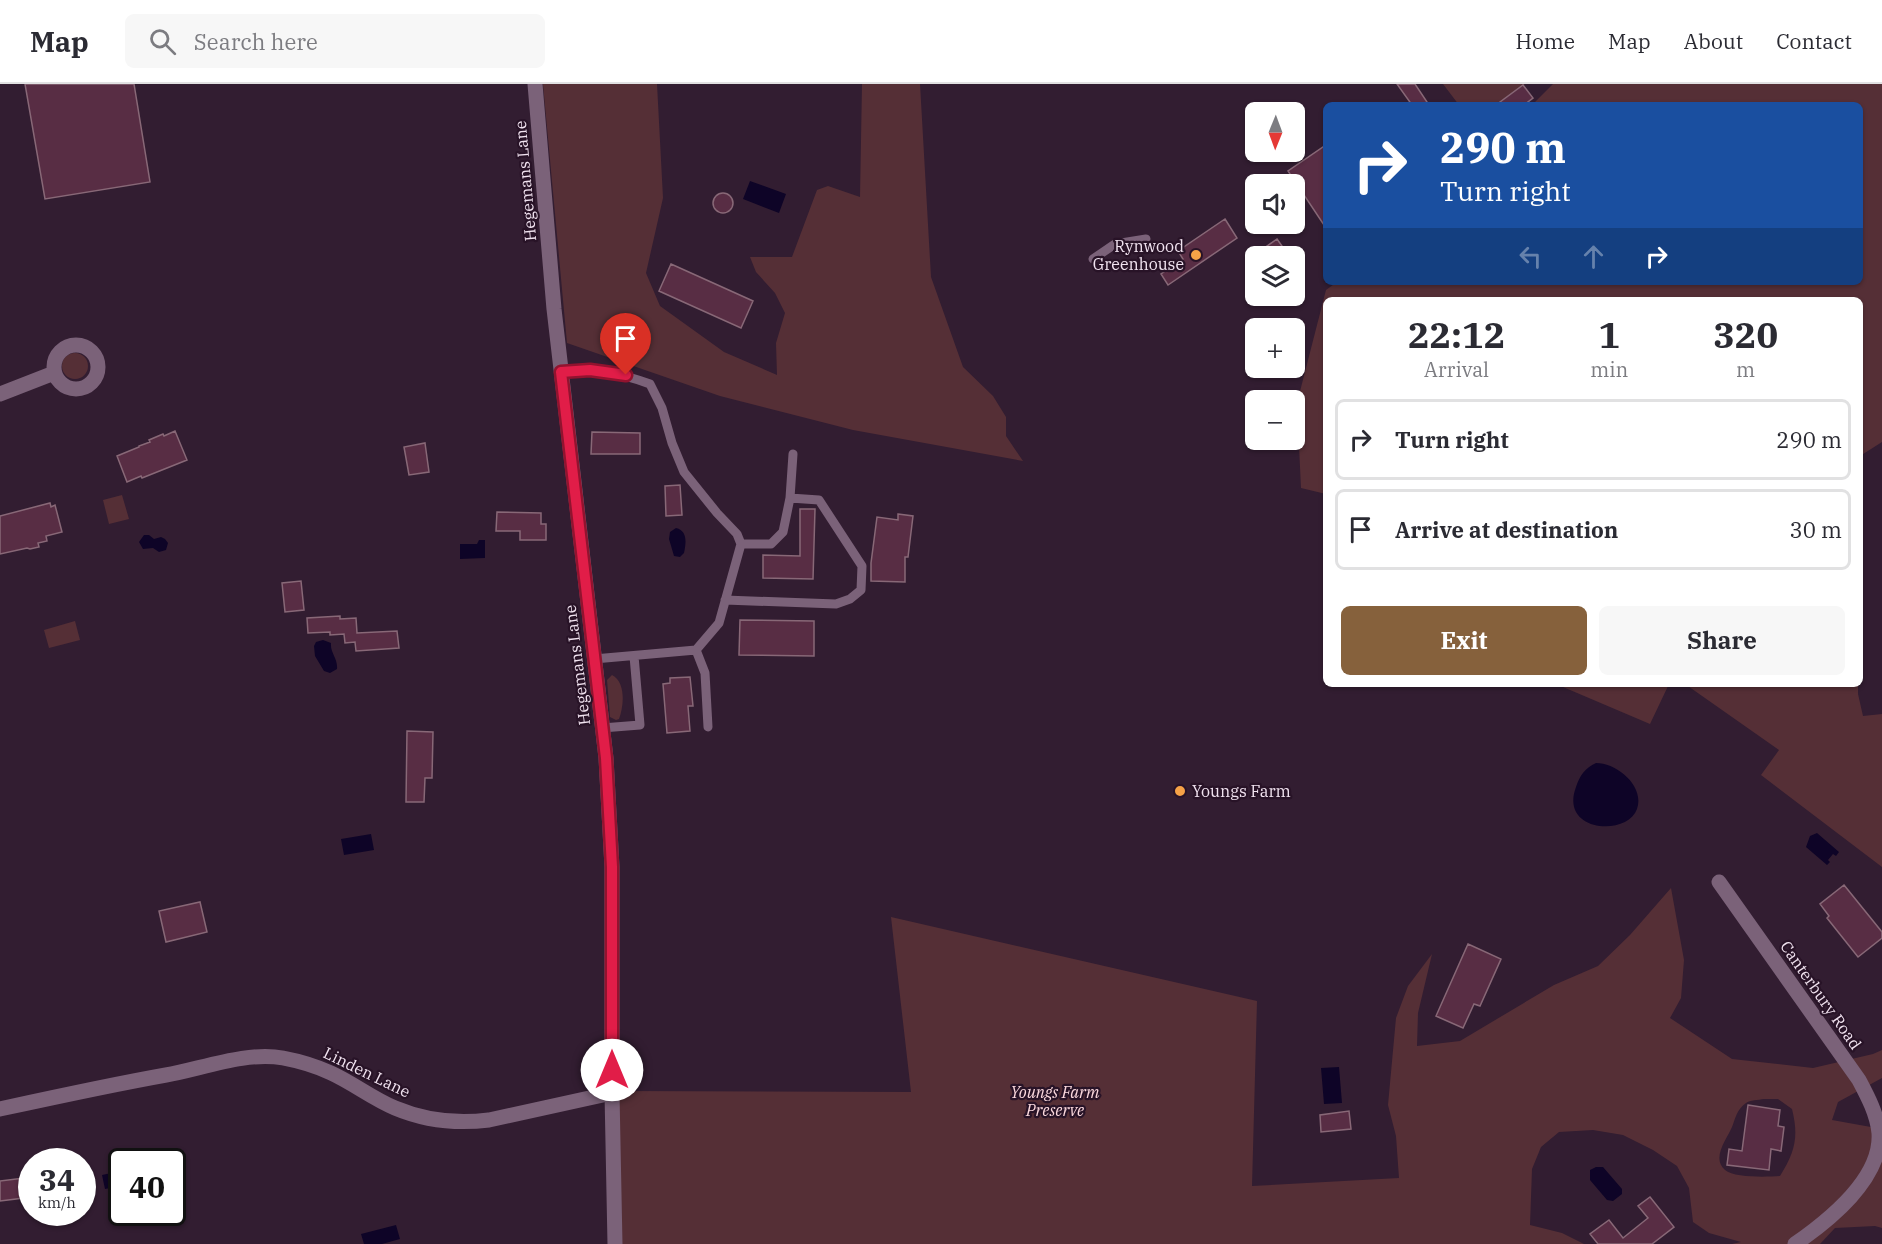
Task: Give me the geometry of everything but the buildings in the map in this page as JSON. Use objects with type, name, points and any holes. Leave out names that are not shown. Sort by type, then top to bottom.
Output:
[{"type":"street","name":"Hegemans Lane","points":[[535,84],[554,309],[606,758],[612,867],[615,1244]]},
{"type":"street","points":[[0,394],[54,373]]},
{"type":"street","name":"Canterbury Road","points":[[1719,882],[1859,1080],[1871,1101],[1880,1134],[1878,1152],[1873,1166],[1857,1193],[1830,1218],[1795,1244]]},
{"type":"street","name":"Linden Lane","points":[[0,1109],[222,1062],[260,1057],[281,1058],[313,1066],[331,1073],[395,1108],[448,1122],[489,1120],[612,1093]]},
{"type":"lane","points":[[1093,259],[1115,244],[1146,239]]},
{"type":"lane","points":[[561,372],[590,370],[626,375],[650,384],[662,408],[672,443],[684,472],[737,534],[741,544],[718,623],[696,650],[594,659]]},
{"type":"lane","points":[[741,544],[771,544],[783,532],[790,498],[793,454]]},
{"type":"lane","points":[[725,600],[836,604],[850,599],[861,590],[862,566],[819,500],[790,498]]},
{"type":"lane","points":[[696,650],[705,673],[708,727]]},
{"type":"lane","points":[[602,728],[640,724],[634,656]]},
{"type":"green space","points":[[543,84],[657,84],[663,198],[646,273],[660,306],[724,352],[777,375],[776,343],[785,313],[775,293],[756,272],[750,257],[792,257],[817,190],[828,186],[860,197],[862,84],[920,84],[931,277],[963,367],[993,396],[1006,417],[1006,436],[1023,461],[853,430],[720,396],[567,343]]},
{"type":"green space","points":[[1443,84],[1525,84],[1500,102],[1457,102]]},
{"type":"green space","points":[[1553,84],[1882,84],[1882,442],[1863,454],[1863,297],[1324,297],[1326,290],[1333,285],[1863,285],[1863,102],[1535,102]]},
{"type":"green space","points":[[1323,302],[1323,493],[1301,488],[1299,450],[1305,450],[1305,390],[1300,390]]},
{"type":"green space","points":[[75,353],[84,357],[88,366],[84,375],[75,379],[66,375],[62,366],[66,357]]},
{"type":"green space","points":[[122,495],[129,519],[109,524],[103,500]]},
{"type":"green space","points":[[75,621],[80,640],[49,648],[44,630]]},
{"type":"green space","points":[[612,675],[620,683],[623,695],[621,714],[616,720],[610,717],[607,680]]},
{"type":"green space","points":[[1563,687],[1668,687],[1650,724]]},
{"type":"green space","points":[[1689,687],[1858,687],[1863,716],[1882,714],[1882,867],[1761,775],[1779,750]]},
{"type":"green space","name":"Youngs Farm Preserve","points":[[1671,888],[1684,960],[1681,998],[1670,1018],[1732,1059],[1813,1068],[1882,1050],[1882,1078],[1838,1102],[1832,1120],[1882,1129],[1882,1228],[1875,1226],[1835,1228],[1820,1244],[1732,1244],[1741,1242],[1709,1233],[1693,1222],[1689,1188],[1677,1166],[1653,1150],[1623,1135],[1593,1130],[1559,1132],[1541,1147],[1532,1169],[1530,1225],[1562,1233],[1584,1244],[622,1244],[618,1091],[911,1092],[891,917],[1257,1001],[1252,1186],[1399,1178],[1396,1136],[1388,1105],[1396,1018],[1408,986],[1432,954],[1418,1013],[1417,1046],[1460,1041],[1554,985],[1598,966],[1630,935]],"holes":[[[1778,1099],[1792,1109],[1795,1128],[1792,1152],[1780,1176],[1759,1177],[1729,1173],[1721,1165],[1720,1154],[1740,1108],[1752,1101]]]},
{"type":"shaded area","points":[[750,181],[786,194],[779,213],[743,199]]},
{"type":"shaded area","points":[[676,528],[683,532],[685,538],[684,553],[680,557],[674,556],[669,539],[670,532]]},
{"type":"shaded area","points":[[144,535],[149,535],[154,539],[161,537],[165,539],[168,543],[166,550],[159,552],[153,548],[143,549],[139,542]]},
{"type":"shaded area","points":[[479,540],[485,540],[485,558],[460,559],[460,544],[477,544]]},
{"type":"shaded area","points":[[323,640],[331,643],[336,662],[337,669],[330,673],[324,671],[315,656],[316,642]]},
{"type":"shaded area","points":[[1596,763],[1620,771],[1633,784],[1637,792],[1637,809],[1631,818],[1621,824],[1596,825],[1585,821],[1577,813],[1573,802],[1576,787],[1581,775]]},
{"type":"shaded area","points":[[1817,833],[1839,852],[1836,856],[1833,854],[1827,865],[1806,847],[1810,836]]},
{"type":"shaded area","points":[[371,834],[374,850],[344,855],[341,839]]},
{"type":"shaded area","points":[[1339,1067],[1342,1103],[1324,1104],[1321,1068]]},
{"type":"shaded area","points":[[1603,1167],[1622,1189],[1622,1194],[1613,1201],[1607,1200],[1590,1180],[1590,1170]]},
{"type":"shaded area","points":[[108,1174],[108,1188],[105,1189],[102,1175]]},
{"type":"shaded area","points":[[396,1225],[400,1239],[382,1244],[364,1244],[361,1234]]},
{"type":"place","name":"Rynwood Greenhouse","points":[[1196,255]]},
{"type":"place","name":"Youngs Farm","points":[[1180,791]]},
{"type":"route","points":[[612,1070],[612,867],[606,758],[561,372],[590,370],[626,375]]}]
